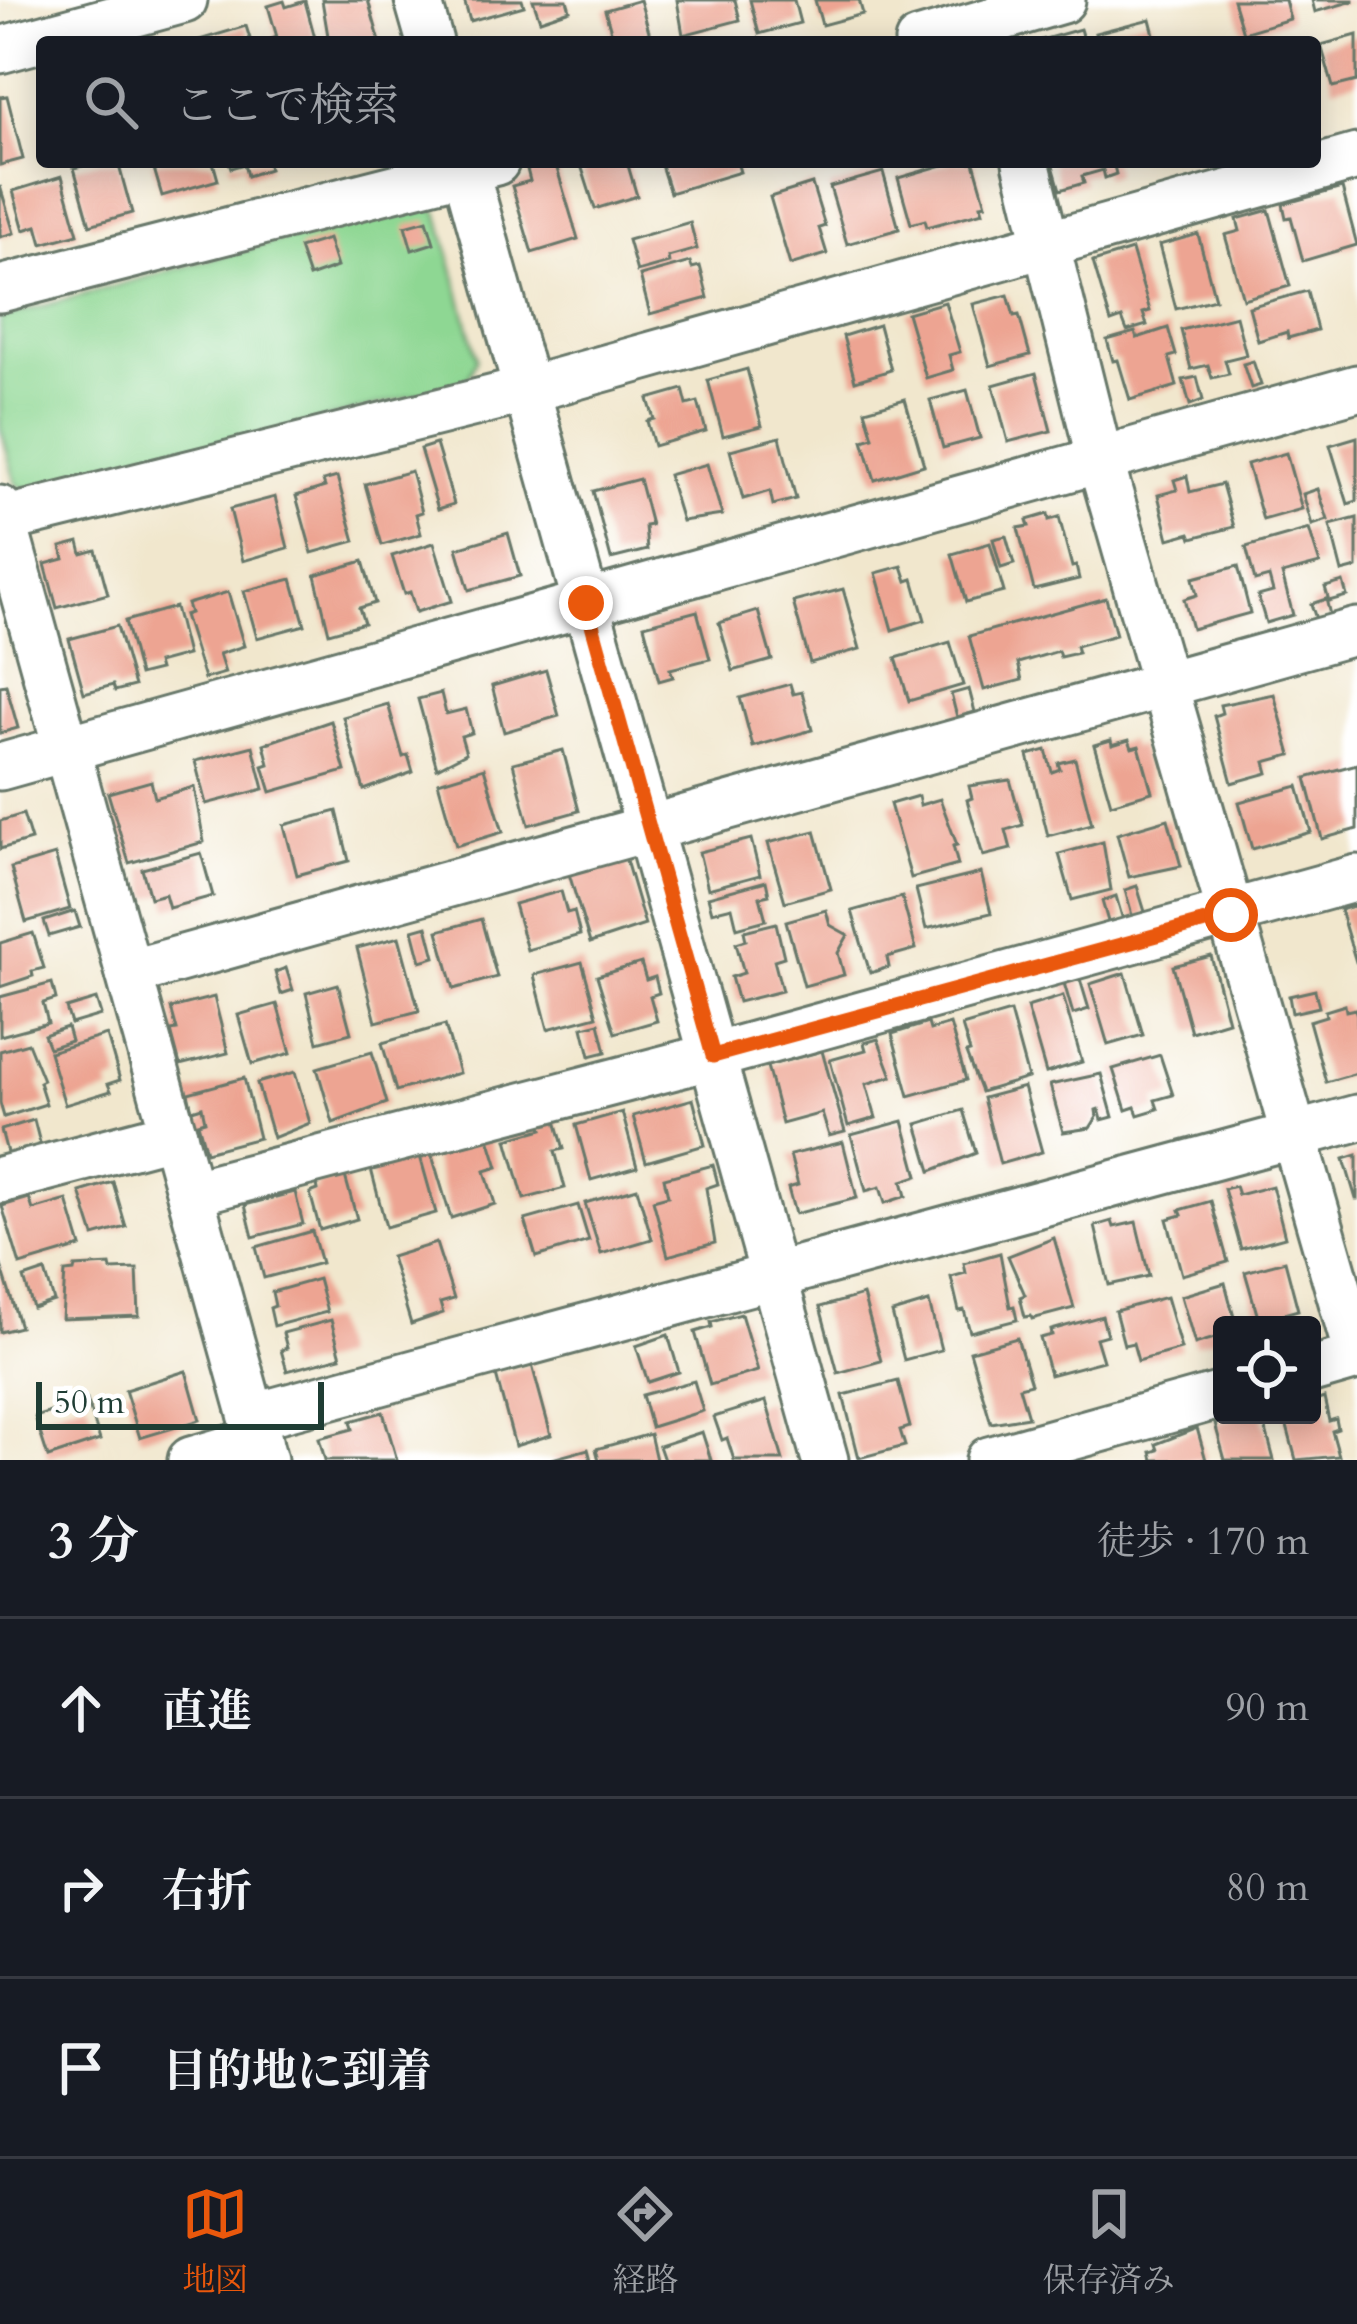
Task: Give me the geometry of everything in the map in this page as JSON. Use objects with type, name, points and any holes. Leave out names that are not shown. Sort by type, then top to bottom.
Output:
[{"type":"street","points":[[52,36],[184,0]]},
{"type":"street","points":[[418,0],[428,36]]},
{"type":"street","points":[[938,36],[1062,0]]},
{"type":"street","points":[[0,50],[36,40]]},
{"type":"street","points":[[1321,167],[1357,157]]},
{"type":"street","points":[[0,289],[464,168]]},
{"type":"street","points":[[476,168],[527,390],[825,1460]]},
{"type":"street","points":[[1028,168],[1100,460],[1357,1356],[1321,1367]]},
{"type":"street","points":[[258,1439],[2,514],[527,390],[1318,168]]},
{"type":"street","points":[[0,767],[1357,388]]},
{"type":"street","points":[[129,973],[1357,631]]},
{"type":"street","points":[[190,1193],[713,1056],[1357,878]]},
{"type":"street","points":[[191,1460],[774,1276],[1357,1118]]},
{"type":"street","points":[[0,1180],[174,1134]]},
{"type":"street","points":[[989,1460],[1213,1398]]},
{"type":"green space","points":[[419,201],[438,212],[477,358],[466,382],[35,495],[16,484],[0,425],[0,318]]},
{"type":"building","points":[[322,0],[368,0],[378,36],[328,36]]},
{"type":"building","points":[[464,0],[522,0],[524,6],[470,21]]},
{"type":"building","points":[[533,0],[567,0],[570,10],[540,20]]},
{"type":"building","points":[[640,0],[650,36],[612,36],[605,10]]},
{"type":"building","points":[[677,0],[735,0],[740,20],[683,35]]},
{"type":"building","points":[[750,0],[794,0],[800,23],[759,34]]},
{"type":"building","points":[[815,0],[859,0],[863,14],[822,25]]},
{"type":"building","points":[[1233,0],[1285,0],[1290,19],[1243,33]]},
{"type":"building","points":[[1312,0],[1353,0],[1353,1],[1315,12]]},
{"type":"building","points":[[305,1],[314,36],[277,36],[268,6]]},
{"type":"building","points":[[1150,19],[1154,36],[1096,36]]},
{"type":"building","points":[[246,26],[249,36],[213,36]]},
{"type":"building","points":[[1080,29],[1082,36],[1056,36]]},
{"type":"building","points":[[1357,35],[1357,81],[1333,87],[1321,45]]},
{"type":"building","points":[[7,96],[23,159],[0,165],[0,97]]},
{"type":"building","points":[[74,168],[120,168],[132,213],[90,225]]},
{"type":"building","points":[[154,168],[215,168],[218,180],[162,196]]},
{"type":"building","points":[[245,168],[269,168],[269,169],[247,176]]},
{"type":"building","points":[[557,168],[578,239],[532,253],[512,186],[530,181],[527,169]]},
{"type":"building","points":[[582,168],[629,168],[637,196],[595,209]]},
{"type":"building","points":[[662,168],[739,168],[740,172],[670,193]]},
{"type":"building","points":[[932,168],[976,168],[986,204],[981,205],[983,212],[927,227],[925,220],[911,224],[898,178]]},
{"type":"building","points":[[1054,168],[1114,168],[1116,174],[1105,178],[1103,170],[1082,176],[1084,183],[1060,190]]},
{"type":"building","points":[[883,172],[899,229],[847,244],[830,187]]},
{"type":"building","points":[[62,176],[78,234],[42,244],[37,226],[24,230],[13,191]]},
{"type":"building","points":[[812,184],[825,226],[819,228],[827,254],[790,265],[770,197]]},
{"type":"building","points":[[0,186],[14,233],[0,237]]},
{"type":"building","points":[[1342,188],[1357,245],[1303,261],[1283,204]]},
{"type":"building","points":[[1269,210],[1290,286],[1243,299],[1225,235],[1240,231],[1237,219]]},
{"type":"building","points":[[427,220],[434,243],[412,250],[405,226]]},
{"type":"building","points":[[690,222],[697,249],[637,272],[628,240]]},
{"type":"building","points":[[1198,234],[1215,299],[1176,309],[1159,245]]},
{"type":"building","points":[[328,239],[337,267],[309,277],[299,248]]},
{"type":"building","points":[[1132,250],[1150,311],[1143,313],[1147,325],[1127,331],[1122,318],[1111,322],[1093,262]]},
{"type":"building","points":[[690,262],[692,268],[700,266],[708,298],[650,314],[640,276]]},
{"type":"building","points":[[1307,291],[1317,330],[1258,341],[1249,307]]},
{"type":"building","points":[[1008,295],[1030,355],[990,366],[973,304]]},
{"type":"building","points":[[945,302],[960,352],[949,355],[953,370],[926,378],[907,313]]},
{"type":"building","points":[[1236,316],[1246,355],[1225,360],[1229,374],[1212,378],[1208,365],[1191,369],[1181,330]]},
{"type":"building","points":[[879,325],[891,370],[855,381],[843,336]]},
{"type":"building","points":[[1168,328],[1176,355],[1169,357],[1177,386],[1130,400],[1107,340],[1135,332],[1137,338]]},
{"type":"building","points":[[1253,361],[1261,385],[1251,388],[1243,364]]},
{"type":"building","points":[[747,369],[762,426],[723,436],[708,380]]},
{"type":"building","points":[[1036,373],[1051,431],[1008,442],[993,385]]},
{"type":"building","points":[[1197,377],[1203,400],[1190,405],[1183,380]]},
{"type":"building","points":[[683,389],[687,405],[698,402],[706,431],[654,446],[647,421],[654,419],[648,399]]},
{"type":"building","points":[[967,390],[980,438],[943,448],[930,400]]},
{"type":"building","points":[[905,399],[924,465],[875,480],[863,440],[873,437],[865,410]]},
{"type":"building","points":[[780,437],[796,499],[773,505],[770,491],[743,499],[730,450]]},
{"type":"building","points":[[1357,437],[1357,501],[1348,504],[1330,445]]},
{"type":"building","points":[[436,444],[454,504],[438,509],[420,449]]},
{"type":"building","points":[[1286,453],[1302,509],[1263,520],[1247,464]]},
{"type":"building","points":[[707,464],[722,515],[682,521],[668,475]]},
{"type":"building","points":[[411,471],[422,512],[416,514],[421,534],[382,545],[365,484]]},
{"type":"building","points":[[1187,476],[1190,492],[1222,484],[1234,527],[1169,539],[1158,495],[1177,490],[1174,480]]},
{"type":"building","points":[[337,477],[355,541],[312,553],[296,496],[325,487],[323,481]]},
{"type":"building","points":[[639,479],[651,525],[645,526],[647,550],[611,559],[593,491]]},
{"type":"building","points":[[1318,489],[1328,520],[1312,525],[1303,494]]},
{"type":"building","points":[[275,497],[288,548],[243,561],[230,509]]},
{"type":"building","points":[[1048,514],[1049,520],[1059,517],[1079,579],[1034,590],[1018,528]]},
{"type":"building","points":[[1357,518],[1357,568],[1342,572],[1330,525]]},
{"type":"building","points":[[1309,529],[1320,564],[1282,574],[1293,615],[1266,623],[1258,596],[1273,592],[1269,577],[1255,581],[1246,547]]},
{"type":"building","points":[[508,533],[520,576],[469,590],[457,548]]},
{"type":"building","points":[[1006,536],[1014,564],[1001,568],[993,539]]},
{"type":"building","points":[[79,542],[82,554],[96,550],[108,594],[57,608],[45,564],[64,559],[61,547]]},
{"type":"building","points":[[434,543],[452,601],[416,612],[410,592],[404,594],[392,556]]},
{"type":"building","points":[[990,543],[1004,592],[966,602],[952,554]]},
{"type":"building","points":[[363,561],[375,603],[359,608],[364,623],[329,633],[315,575]]},
{"type":"building","points":[[902,566],[907,581],[913,579],[925,620],[892,630],[876,573]]},
{"type":"building","points":[[1238,566],[1250,613],[1192,629],[1184,599],[1197,595],[1193,578]]},
{"type":"building","points":[[292,579],[305,625],[257,638],[244,591]]},
{"type":"building","points":[[1343,582],[1347,596],[1329,601],[1325,587]]},
{"type":"building","points":[[843,589],[860,649],[810,663],[793,602]]},
{"type":"building","points":[[228,592],[244,646],[219,654],[225,673],[204,679],[184,615],[190,613],[187,604]]},
{"type":"building","points":[[1106,598],[1116,635],[1076,646],[1078,653],[1060,657],[1058,651],[1018,663],[1022,680],[984,690],[969,636]]},
{"type":"building","points":[[1326,599],[1330,615],[1316,619],[1311,604]]},
{"type":"building","points":[[175,607],[187,655],[157,663],[159,670],[139,675],[125,621]]},
{"type":"building","points":[[697,611],[710,659],[670,669],[673,677],[659,681],[644,625]]},
{"type":"building","points":[[758,611],[772,660],[733,671],[719,623]]},
{"type":"building","points":[[117,626],[134,686],[115,691],[113,685],[84,693],[69,639]]},
{"type":"building","points":[[950,642],[963,685],[909,701],[896,658]]},
{"type":"building","points":[[546,670],[559,716],[504,732],[492,686]]},
{"type":"building","points":[[790,684],[793,694],[802,692],[812,730],[753,747],[740,698]]},
{"type":"building","points":[[6,685],[18,728],[0,733],[0,686]]},
{"type":"building","points":[[969,689],[975,712],[957,717],[951,694]]},
{"type":"building","points":[[441,693],[446,714],[466,709],[472,733],[461,736],[466,753],[437,768],[418,699]]},
{"type":"building","points":[[1274,694],[1291,755],[1265,762],[1268,773],[1232,783],[1214,716],[1222,713],[1220,705]]},
{"type":"building","points":[[388,704],[403,757],[408,755],[413,772],[364,790],[343,717]]},
{"type":"building","points":[[331,721],[345,771],[271,792],[263,766],[269,764],[264,744]]},
{"type":"building","points":[[1111,740],[1112,745],[1129,740],[1132,748],[1139,746],[1152,792],[1111,804],[1094,745]]},
{"type":"building","points":[[253,746],[264,789],[206,804],[195,761]]},
{"type":"building","points":[[563,750],[579,811],[529,825],[513,763]]},
{"type":"building","points":[[1046,750],[1052,772],[1060,769],[1058,763],[1075,759],[1092,824],[1048,836],[1028,755]]},
{"type":"building","points":[[1357,764],[1357,829],[1322,839],[1306,778]]},
{"type":"building","points":[[484,768],[503,832],[456,846],[438,782]]},
{"type":"building","points":[[1010,780],[1023,825],[1006,830],[1011,849],[983,856],[967,800],[972,798],[969,786]]},
{"type":"building","points":[[151,781],[155,798],[194,787],[204,842],[129,863],[108,793]]},
{"type":"building","points":[[1298,786],[1311,832],[1252,849],[1239,802]]},
{"type":"building","points":[[918,796],[920,805],[940,799],[957,845],[953,846],[958,865],[911,878],[890,804]]},
{"type":"building","points":[[337,811],[349,861],[297,875],[284,825]]},
{"type":"building","points":[[23,814],[31,840],[0,849],[0,821]]},
{"type":"building","points":[[1168,819],[1181,866],[1129,877],[1117,834]]},
{"type":"building","points":[[815,831],[831,889],[785,902],[768,843]]},
{"type":"building","points":[[751,839],[760,875],[708,889],[699,852]]},
{"type":"building","points":[[1103,842],[1111,890],[1072,900],[1059,854]]},
{"type":"building","points":[[201,853],[213,896],[169,908],[165,894],[150,898],[142,869]]},
{"type":"building","points":[[55,855],[70,909],[26,922],[11,868]]},
{"type":"building","points":[[625,857],[645,925],[590,943],[569,874]]},
{"type":"building","points":[[981,873],[991,913],[926,929],[916,889]]},
{"type":"building","points":[[766,881],[769,895],[760,897],[766,920],[737,928],[732,907],[712,912],[708,897]]},
{"type":"building","points":[[1137,886],[1146,915],[1133,919],[1125,890]]},
{"type":"building","points":[[561,891],[567,913],[574,911],[580,935],[527,950],[514,904]]},
{"type":"building","points":[[1116,896],[1123,920],[1109,925],[1102,901]]},
{"type":"building","points":[[902,897],[916,949],[887,957],[889,967],[870,973],[852,911]]},
{"type":"building","points":[[1357,905],[1357,962],[1356,962],[1340,910]]},
{"type":"building","points":[[826,910],[830,925],[848,935],[838,953],[844,975],[804,986],[786,921]]},
{"type":"building","points":[[75,911],[80,927],[49,936],[44,921]]},
{"type":"building","points":[[481,919],[497,977],[454,989],[438,931]]},
{"type":"building","points":[[776,923],[784,957],[774,960],[782,991],[738,1002],[731,977],[744,973],[736,943],[746,940],[744,931]]},
{"type":"building","points":[[427,926],[435,957],[421,961],[413,930]]},
{"type":"building","points":[[33,933],[44,968],[0,987],[0,943]]},
{"type":"building","points":[[399,937],[419,1011],[376,1022],[357,948]]},
{"type":"building","points":[[1211,956],[1228,1021],[1191,1032],[1173,966]]},
{"type":"building","points":[[582,962],[597,1016],[548,1029],[534,975]]},
{"type":"building","points":[[641,963],[646,980],[655,977],[659,993],[650,996],[657,1021],[615,1033],[597,976]]},
{"type":"building","points":[[286,968],[293,990],[281,994],[275,972]]},
{"type":"building","points":[[1125,973],[1143,1035],[1108,1045],[1090,984]]},
{"type":"building","points":[[1080,979],[1089,1009],[1073,1014],[1064,983]]},
{"type":"building","points":[[52,983],[56,999],[43,1003],[48,1023],[0,1036],[0,997]]},
{"type":"building","points":[[338,984],[351,1033],[318,1042],[306,993]]},
{"type":"building","points":[[1315,990],[1319,1007],[1292,1013],[1289,996]]},
{"type":"building","points":[[1063,996],[1082,1062],[1046,1073],[1027,1007]]},
{"type":"building","points":[[214,997],[228,1053],[180,1065],[171,1008]]},
{"type":"building","points":[[96,999],[101,1015],[71,1024],[66,1008]]},
{"type":"building","points":[[277,1004],[291,1053],[252,1064],[238,1015]]},
{"type":"building","points":[[1345,1005],[1346,1011],[1355,1009],[1357,1015],[1357,1073],[1326,1082],[1309,1021]]},
{"type":"building","points":[[1010,1012],[1028,1078],[981,1092],[966,1053],[970,1052],[962,1026]]},
{"type":"building","points":[[599,1023],[606,1052],[590,1056],[583,1027]]},
{"type":"building","points":[[928,1023],[930,1030],[950,1024],[966,1080],[909,1096],[892,1034]]},
{"type":"building","points":[[445,1025],[459,1073],[396,1091],[382,1043]]},
{"type":"building","points":[[67,1027],[71,1041],[49,1048],[44,1035]]},
{"type":"building","points":[[107,1035],[120,1080],[108,1084],[111,1091],[65,1105],[49,1052]]},
{"type":"building","points":[[878,1039],[892,1076],[866,1084],[876,1118],[848,1126],[830,1060],[866,1050],[864,1043]]},
{"type":"building","points":[[28,1043],[43,1080],[39,1082],[46,1104],[4,1117],[0,1051]]},
{"type":"building","points":[[822,1051],[845,1132],[829,1136],[822,1113],[782,1124],[767,1066]]},
{"type":"building","points":[[372,1052],[387,1103],[333,1123],[317,1068]]},
{"type":"building","points":[[1160,1055],[1173,1095],[1155,1100],[1158,1109],[1138,1115],[1135,1107],[1126,1110],[1113,1069]]},
{"type":"building","points":[[295,1072],[310,1123],[273,1138],[257,1083]]},
{"type":"building","points":[[1101,1074],[1113,1117],[1102,1120],[1099,1109],[1090,1128],[1063,1132],[1050,1085]]},
{"type":"building","points":[[244,1078],[259,1138],[206,1152],[198,1123],[205,1121],[202,1107],[192,1110],[188,1093]]},
{"type":"building","points":[[1024,1087],[1042,1152],[1000,1164],[983,1098]]},
{"type":"building","points":[[693,1099],[705,1145],[646,1162],[633,1116]]},
{"type":"building","points":[[963,1110],[976,1153],[931,1171],[917,1124]]},
{"type":"building","points":[[622,1112],[637,1167],[591,1180],[576,1125]]},
{"type":"building","points":[[555,1117],[564,1149],[555,1151],[565,1188],[524,1199],[507,1139],[543,1129],[540,1121]]},
{"type":"building","points":[[34,1120],[41,1147],[8,1156],[1,1130]]},
{"type":"building","points":[[903,1121],[918,1176],[902,1181],[906,1196],[885,1203],[880,1187],[866,1191],[851,1135]]},
{"type":"building","points":[[489,1138],[498,1167],[485,1171],[495,1204],[451,1218],[430,1149],[447,1144],[448,1150]]},
{"type":"building","points":[[843,1142],[857,1198],[795,1214],[788,1188],[798,1185],[790,1155]]},
{"type":"building","points":[[1357,1155],[1357,1199],[1356,1199],[1344,1159]]},
{"type":"building","points":[[420,1156],[436,1213],[386,1227],[371,1169]]},
{"type":"building","points":[[713,1165],[718,1184],[706,1188],[715,1243],[668,1256],[653,1200],[668,1196],[664,1178]]},
{"type":"building","points":[[345,1176],[357,1219],[320,1230],[310,1193],[318,1190],[317,1184]]},
{"type":"building","points":[[113,1182],[126,1227],[94,1236],[80,1192]]},
{"type":"building","points":[[1235,1186],[1238,1195],[1272,1186],[1285,1237],[1241,1249],[1224,1189]]},
{"type":"building","points":[[637,1188],[652,1239],[601,1254],[585,1203]]},
{"type":"building","points":[[295,1192],[303,1224],[253,1237],[245,1205]]},
{"type":"building","points":[[29,1198],[33,1210],[67,1200],[81,1247],[20,1265],[2,1206]]},
{"type":"building","points":[[1211,1201],[1228,1262],[1182,1275],[1167,1219]]},
{"type":"building","points":[[578,1205],[589,1241],[536,1257],[525,1220]]},
{"type":"building","points":[[1112,1221],[1114,1227],[1136,1222],[1149,1276],[1109,1285],[1095,1226]]},
{"type":"building","points":[[312,1231],[321,1263],[264,1278],[256,1247]]},
{"type":"building","points":[[1054,1238],[1074,1308],[1025,1317],[1020,1297],[1025,1295],[1008,1256]]},
{"type":"building","points":[[436,1243],[454,1299],[440,1303],[443,1313],[411,1324],[391,1257]]},
{"type":"building","points":[[1000,1253],[1017,1320],[970,1332],[951,1277],[966,1273],[964,1263]]},
{"type":"building","points":[[1285,1261],[1298,1310],[1258,1316],[1245,1272]]},
{"type":"building","points":[[0,1262],[20,1327],[0,1332]]},
{"type":"building","points":[[110,1265],[111,1270],[137,1269],[139,1316],[62,1319],[65,1272]]},
{"type":"building","points":[[45,1271],[54,1301],[33,1308],[24,1278]]},
{"type":"building","points":[[318,1279],[327,1312],[274,1326],[272,1292]]},
{"type":"building","points":[[1225,1283],[1234,1316],[1213,1316],[1213,1339],[1195,1344],[1181,1296]]},
{"type":"building","points":[[863,1295],[881,1361],[838,1373],[820,1307]]},
{"type":"building","points":[[1166,1297],[1181,1349],[1138,1361],[1133,1343],[1124,1345],[1115,1311]]},
{"type":"building","points":[[929,1302],[941,1350],[904,1360],[892,1313]]},
{"type":"building","points":[[741,1314],[758,1371],[710,1385],[695,1332]]},
{"type":"building","points":[[1102,1316],[1107,1335],[1096,1338],[1103,1361],[1050,1375],[1040,1338],[1052,1335],[1051,1330]]},
{"type":"building","points":[[331,1320],[341,1357],[287,1371],[281,1350],[287,1348],[283,1333]]},
{"type":"building","points":[[668,1335],[679,1372],[648,1382],[636,1346]]},
{"type":"building","points":[[1017,1338],[1031,1384],[1019,1387],[1028,1417],[991,1423],[970,1351]]},
{"type":"building","points":[[532,1365],[551,1435],[515,1446],[496,1375]]},
{"type":"building","points":[[186,1371],[200,1420],[140,1438],[125,1390]]},
{"type":"building","points":[[694,1381],[703,1411],[651,1427],[642,1395]]},
{"type":"building","points":[[898,1381],[910,1427],[900,1430],[905,1446],[859,1458],[843,1395]]},
{"type":"building","points":[[1321,1399],[1329,1421],[1336,1419],[1338,1429],[1332,1431],[1339,1456],[1296,1460],[1286,1424],[1321,1424]]},
{"type":"building","points":[[87,1400],[100,1440],[48,1457],[35,1417]]},
{"type":"building","points":[[766,1401],[783,1460],[734,1460],[714,1417]]},
{"type":"building","points":[[383,1412],[397,1460],[325,1460],[319,1438],[353,1429],[351,1421]]},
{"type":"building","points":[[1215,1424],[1264,1424],[1274,1460],[1225,1460]]},
{"type":"building","points":[[1197,1428],[1206,1460],[1153,1460],[1156,1444]]},
{"type":"building","points":[[702,1432],[711,1460],[664,1460],[659,1446]]},
{"type":"building","points":[[650,1434],[656,1460],[599,1460],[596,1449]]},
{"type":"building","points":[[588,1449],[591,1460],[552,1459]]},
{"type":"route","points":[[586,603],[713,1056],[1231,915]]}]
